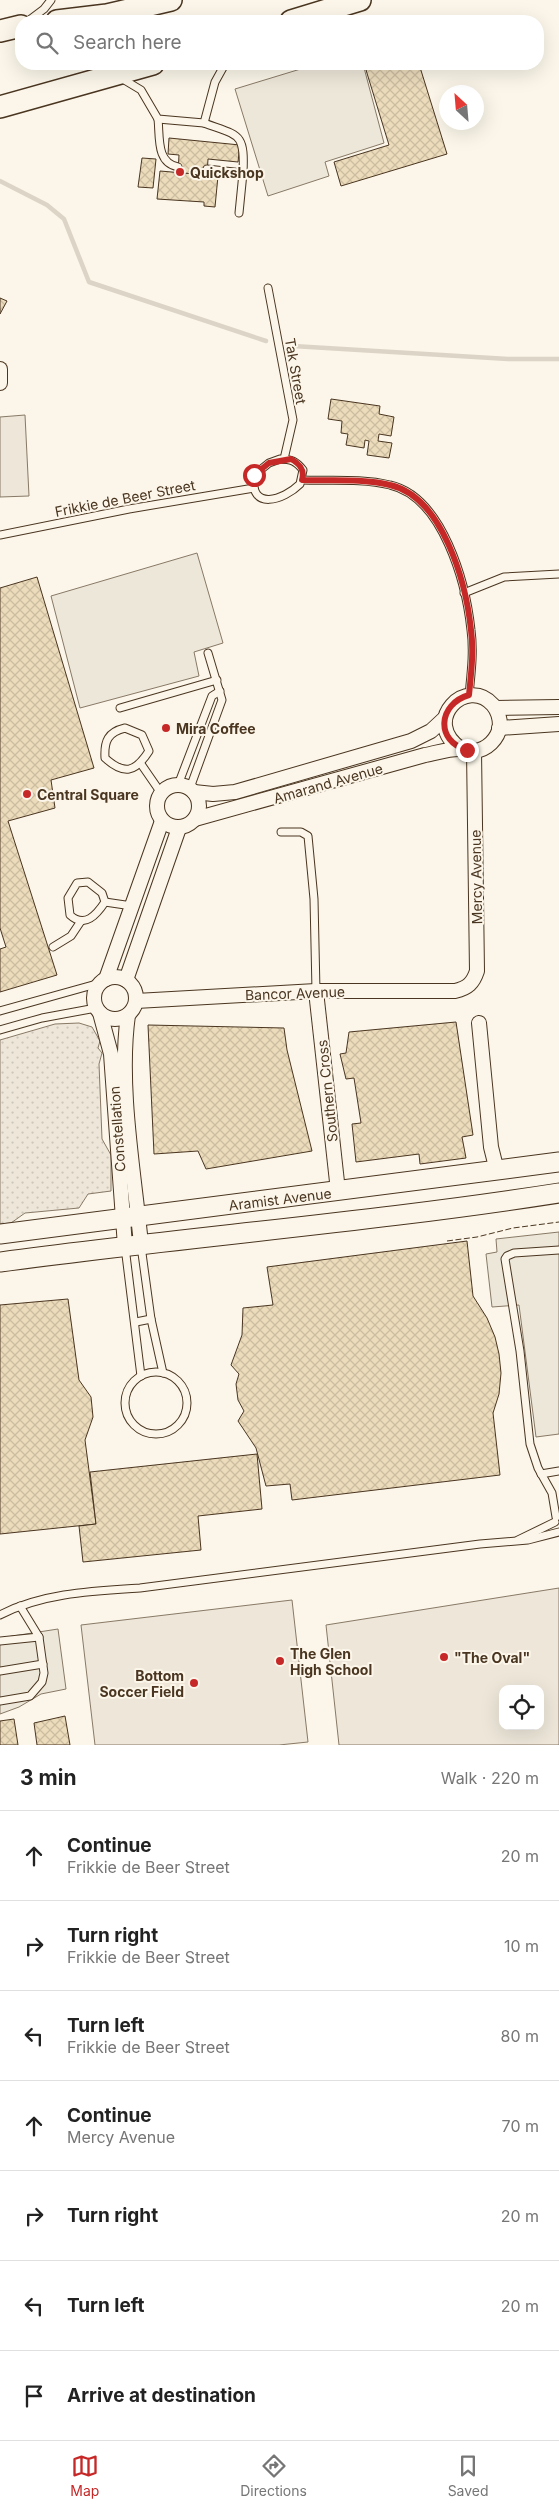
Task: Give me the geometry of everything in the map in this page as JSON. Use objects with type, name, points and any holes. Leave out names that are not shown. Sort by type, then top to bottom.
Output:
[{"type":"main road","points":[[87,15],[171,0]]},
{"type":"main road","points":[[311,15],[360,0]]},
{"type":"main road","points":[[0,31],[15,27]]},
{"type":"main road","points":[[0,107],[130,70]]},
{"type":"street","points":[[0,369],[0,383]]},
{"type":"street","points":[[469,695],[484,698],[496,708],[500,728],[488,746],[467,750],[447,736],[444,718],[453,702],[469,695]]},
{"type":"street","points":[[496,708],[559,707]]},
{"type":"street","name":"Amarand Avenue","points":[[187,788],[213,794],[235,792],[411,741],[431,731],[444,718]]},
{"type":"street","points":[[500,728],[559,724]]},
{"type":"street","name":"Amarand Avenue","points":[[195,819],[425,755],[467,750]]},
{"type":"street","name":"Mercy Avenue","points":[[455,991],[468,986],[474,980],[477,971],[467,750]]},
{"type":"street","points":[[187,788],[200,808],[191,824],[179,828],[162,821],[157,810],[158,798],[162,793],[187,788]]},
{"type":"street","points":[[103,981],[112,977],[126,980],[134,989],[136,1001],[128,1015],[112,1019],[98,1011],[94,995],[103,981],[162,821]]},
{"type":"street","points":[[126,980],[179,828]]},
{"type":"street","name":"Bancor Avenue","points":[[136,1001],[316,991],[455,991]]},
{"type":"street","name":"Southern Cross","points":[[316,991],[338,1192]]},
{"type":"street","name":"Constellation","points":[[98,1011],[111,1054],[131,1217]]},
{"type":"street","name":"Constellation","points":[[128,1015],[125,1041],[133,1244]]},
{"type":"street","points":[[479,1023],[491,1147],[497,1172]]},
{"type":"street","name":"Aramist Avenue","points":[[0,1234],[497,1172],[559,1162]]},
{"type":"street","name":"Aramist Avenue","points":[[0,1262],[133,1244],[497,1203],[559,1193]]},
{"type":"lane","points":[[36,15],[51,0]]},
{"type":"lane","points":[[204,124],[215,82],[222,70]]},
{"type":"lane","points":[[115,74],[141,90],[158,119],[162,156],[166,163],[178,167]]},
{"type":"lane","points":[[158,119],[204,124],[235,135],[240,139],[244,155],[239,212]]},
{"type":"lane","points":[[207,169],[243,173]]},
{"type":"lane","name":"Tak Street","points":[[268,288],[292,420],[284,459]]},
{"type":"lane","points":[[284,459],[291,459],[298,463],[303,470],[302,480],[294,490],[275,499],[266,500],[259,497],[254,488],[254,475],[269,463],[284,459]]},
{"type":"lane","points":[[302,480],[361,482],[396,487],[408,492],[426,506],[447,541],[464,594],[471,630],[469,695]]},
{"type":"lane","name":"Frikkie de Beer Street","points":[[0,535],[129,509],[254,488]]},
{"type":"lane","points":[[464,594],[504,578],[559,574]]},
{"type":"lane","points":[[187,788],[222,700],[208,653]]},
{"type":"lane","points":[[120,708],[217,680]]},
{"type":"lane","points":[[187,788],[212,696],[220,690]]},
{"type":"lane","points":[[125,728],[142,735],[149,752],[140,764],[130,770],[117,768],[105,758],[104,744],[110,735],[125,728]]},
{"type":"lane","points":[[140,764],[162,793]]},
{"type":"lane","points":[[281,832],[301,832],[308,836],[314,899],[316,991]]},
{"type":"lane","points":[[105,902],[90,920],[81,921],[70,915],[68,909],[71,890],[77,883],[88,882],[95,886],[105,902],[132,906]]},
{"type":"lane","points":[[53,947],[71,936],[81,921]]},
{"type":"lane","points":[[0,1011],[103,981]]},
{"type":"lane","points":[[0,1030],[42,1018],[98,1011]]},
{"type":"lane","points":[[133,1244],[163,1374]]},
{"type":"lane","points":[[133,1244],[136,1322],[141,1376]]},
{"type":"lane","points":[[0,1615],[20,1606],[86,1592],[168,1585],[528,1540],[559,1532],[552,1493],[541,1474],[529,1438],[520,1351],[505,1259],[514,1253],[559,1250]]},
{"type":"lane","points":[[136,1322],[151,1320]]},
{"type":"lane","points":[[156,1372],[163,1374],[178,1382],[182,1388],[186,1403],[182,1419],[171,1430],[155,1434],[147,1433],[133,1424],[126,1410],[126,1394],[141,1376],[156,1372]]},
{"type":"lane","points":[[541,1474],[559,1471]]},
{"type":"lane","points":[[518,1540],[557,1518]]},
{"type":"lane","points":[[0,1701],[22,1699],[37,1690],[42,1682],[43,1664],[39,1637],[20,1606]]},
{"type":"lane","points":[[0,1641],[39,1637]]},
{"type":"lane","points":[[0,1670],[43,1664]]},
{"type":"shaded area","points":[[297,70],[365,70],[384,143],[325,162],[329,176],[268,196],[235,89]]},
{"type":"shaded area","points":[[25,415],[29,496],[0,497],[0,417]]},
{"type":"shaded area","points":[[197,553],[223,643],[194,652],[199,676],[80,708],[51,596]]},
{"type":"shaded area","points":[[79,1023],[92,1027],[100,1041],[98,1048],[102,1053],[99,1064],[102,1139],[111,1155],[111,1191],[88,1194],[79,1208],[25,1213],[11,1223],[0,1224],[0,1040],[55,1024]]},
{"type":"shaded area","points":[[559,1232],[559,1434],[536,1437],[519,1305],[492,1307],[486,1254],[497,1252],[496,1239]]},
{"type":"shaded area","name":"\"The Oval\"","points":[[559,1588],[559,1745],[339,1745],[326,1625]]},
{"type":"shaded area","name":"Bottom Soccer Field","points":[[292,1600],[308,1742],[279,1745],[95,1745],[81,1625]]},
{"type":"shaded area","points":[[58,1629],[66,1689],[41,1694],[19,1707],[0,1714],[0,1638]]},
{"type":"building","points":[[366,70],[421,70],[447,154],[341,186],[334,162],[389,145]]},
{"type":"building","points":[[169,138],[240,145],[238,162],[208,159],[207,175],[178,173],[179,155],[168,154]]},
{"type":"building","points":[[142,158],[156,159],[153,188],[138,187]]},
{"type":"building","points":[[160,171],[218,176],[215,207],[204,206],[204,202],[157,199]]},
{"type":"building","points":[[0,298],[7,301],[0,314]]},
{"type":"building","points":[[331,399],[380,406],[379,414],[394,417],[391,436],[379,434],[378,441],[392,443],[389,458],[367,455],[369,441],[365,440],[364,448],[346,445],[348,434],[341,433],[342,421],[328,419]]},
{"type":"building","name":"Central Square","points":[[37,577],[94,768],[51,780],[55,808],[8,821],[57,975],[0,992],[0,949],[6,947],[0,928],[0,588]]},
{"type":"building","points":[[456,1022],[473,1135],[462,1137],[466,1158],[420,1164],[419,1154],[356,1162],[352,1124],[361,1123],[354,1078],[346,1079],[340,1054],[346,1053],[349,1032]]},
{"type":"building","points":[[148,1025],[284,1028],[287,1050],[312,1151],[206,1169],[198,1151],[154,1154]]},
{"type":"building","points":[[467,1241],[473,1296],[487,1318],[495,1337],[499,1354],[501,1373],[499,1394],[493,1413],[500,1475],[292,1500],[290,1484],[266,1486],[256,1448],[238,1421],[244,1411],[238,1400],[236,1384],[239,1374],[231,1365],[242,1335],[243,1308],[273,1305],[267,1267]]},
{"type":"building","points":[[68,1299],[79,1380],[91,1397],[93,1417],[85,1440],[96,1524],[0,1534],[0,1305]]},
{"type":"building","points":[[257,1454],[262,1509],[198,1516],[201,1550],[83,1562],[79,1526],[96,1524],[90,1472]]},
{"type":"building","points":[[65,1716],[70,1745],[37,1745],[34,1723]]},
{"type":"building","points":[[14,1719],[18,1745],[0,1745],[0,1721]]},
{"type":"waterway","points":[[0,181],[47,205],[64,219],[89,282],[266,341]]},
{"type":"waterway","points":[[293,346],[508,359],[559,359]]},
{"type":"fence","points":[[447,1241],[477,1237],[513,1228],[559,1222]]},
{"type":"place","name":"Quickshop","points":[[180,172]]},
{"type":"place","name":"Mira Coffee","points":[[166,728]]},
{"type":"place","name":"Central Square","points":[[27,794]]},
{"type":"place","name":"\"The Oval\"","points":[[444,1657]]},
{"type":"place","name":"The Glen High School","points":[[280,1661]]},
{"type":"place","name":"Bottom Soccer Field","points":[[194,1683]]},
{"type":"route","points":[[254,475],[269,463],[280,459],[291,459],[298,463],[303,470],[302,480],[390,485],[408,492],[426,506],[447,541],[464,594],[471,630],[472,662],[469,695],[453,702],[444,718],[447,736],[461,749],[467,750]]}]
